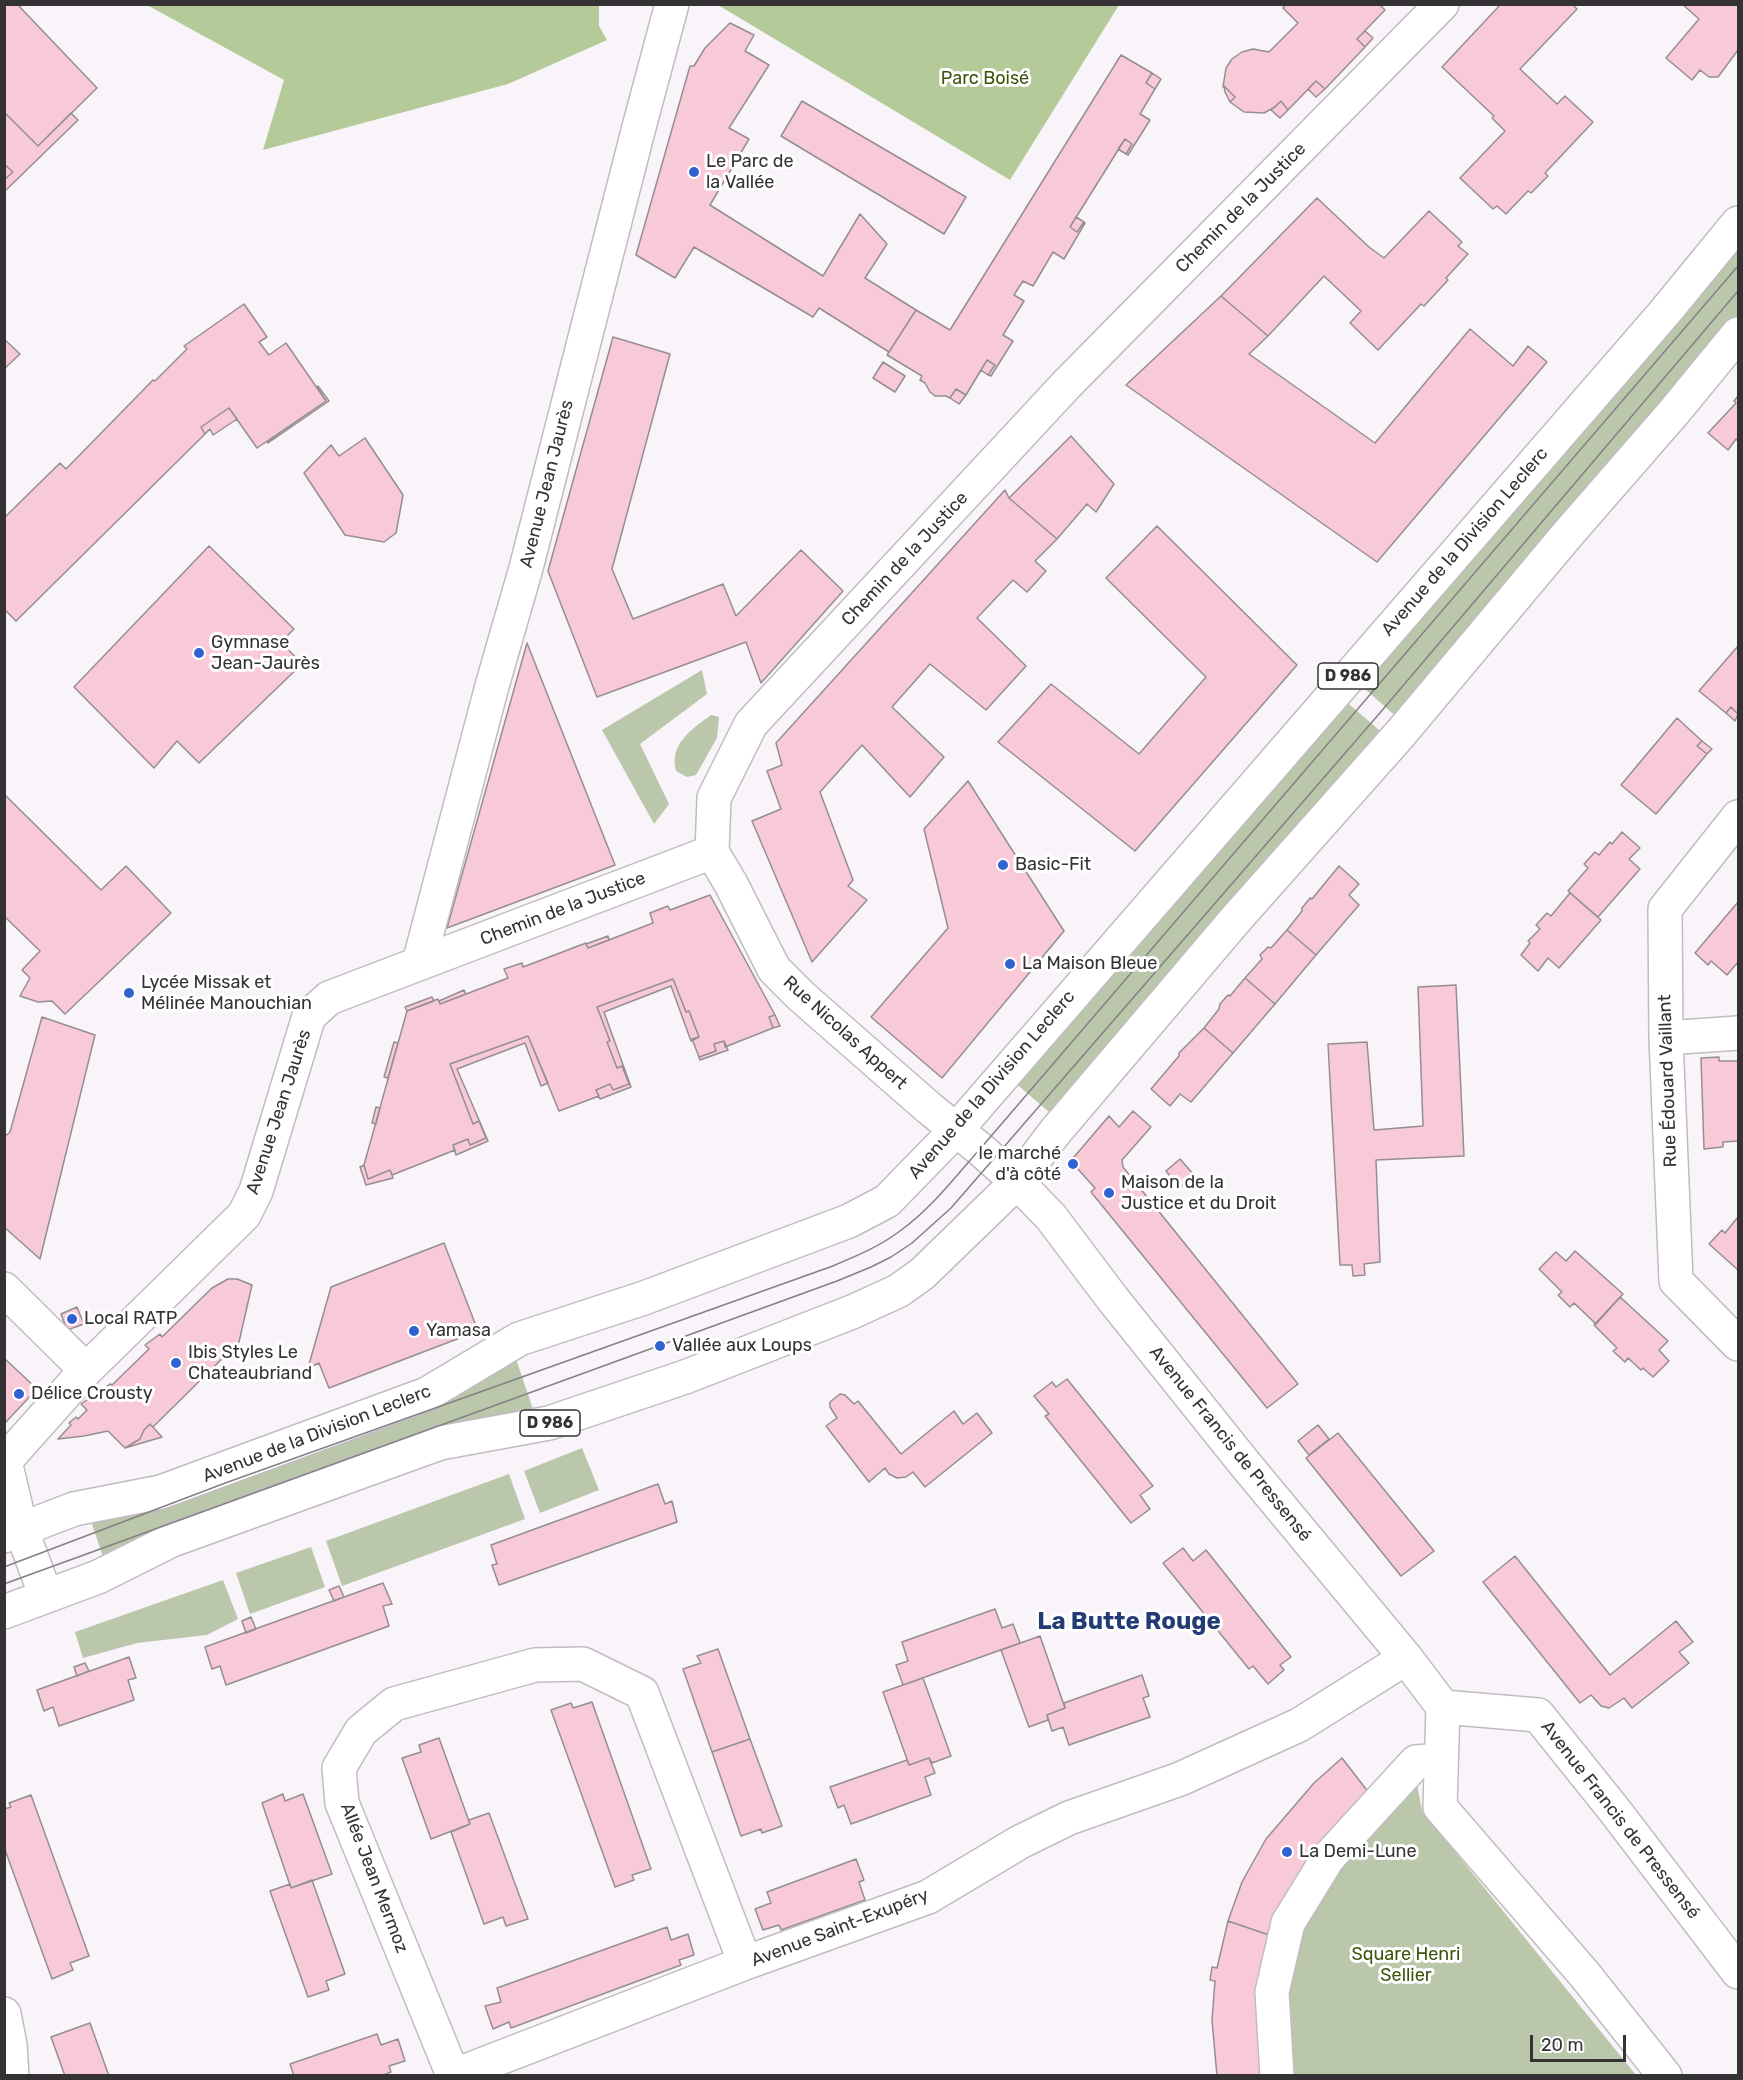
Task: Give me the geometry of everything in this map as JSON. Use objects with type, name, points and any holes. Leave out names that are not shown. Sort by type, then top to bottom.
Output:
[{"type":"street","name":"Avenue Jean Jaurès","points":[[419,963],[492,686],[526,568],[672,4]]},
{"type":"street","name":"Chemin de la Justice","points":[[329,998],[712,852],[714,798],[751,724],[1067,384],[1442,4]]},
{"type":"street","name":"Avenue de la Division Leclerc","points":[[13,1532],[74,1509],[161,1492],[427,1394],[519,1339],[644,1298],[849,1221],[887,1201],[957,1129],[1665,312],[1738,223]]},
{"type":"street","name":"D 986","points":[[4,1612],[98,1577],[172,1540],[440,1443],[549,1424],[685,1377],[852,1312],[898,1291],[922,1274],[1017,1182],[1078,1105],[1236,919],[1401,733],[1738,334]]},
{"type":"street","name":"Rue Édouard Vaillant","points":[[1733,829],[1665,909],[1666,1038],[1676,1281],[1738,1344]]},
{"type":"street","name":"Rue Nicolas Appert","points":[[712,852],[731,884],[774,969],[801,996],[1017,1182]]},
{"type":"street","name":"Avenue Jean Jaurès","points":[[5,1461],[86,1370],[244,1215],[256,1191],[309,1016],[329,998]]},
{"type":"street","points":[[1666,1038],[1738,1033]]},
{"type":"street","name":"Avenue Francis de Pressensé","points":[[1017,1182],[1051,1217],[1112,1298],[1245,1464],[1406,1658],[1443,1707],[1538,1715],[1615,1810],[1738,1972]]},
{"type":"street","points":[[4,1290],[86,1370]]},
{"type":"street","points":[[5,1461],[13,1532],[46,1596]]},
{"type":"street","name":"Avenue Saint-Exupéry","points":[[453,2075],[928,1897],[1020,1842],[1069,1818],[1180,1779],[1299,1725],[1406,1658]]},
{"type":"street","name":"Allée Jean Mermoz","points":[[453,2075],[342,1803],[339,1768],[361,1731],[394,1704],[535,1665],[583,1664],[642,1693],[745,1964]]},
{"type":"street","points":[[1443,1707],[1440,1807],[1585,1975],[1665,2076]]},
{"type":"street","points":[[1277,2076],[1272,1992],[1288,1923],[1328,1858],[1408,1770],[1416,1762],[1441,1760]]},
{"type":"street","points":[[4,2014],[12,2076]]},
{"type":"green space","points":[[147,5],[599,5],[599,26],[607,40],[508,84],[263,150],[284,80]]},
{"type":"green space","name":"Parc Boisé","points":[[718,5],[1119,5],[1010,180]]},
{"type":"green space","points":[[1738,237],[1738,319],[1399,719],[1357,682]]},
{"type":"green space","points":[[702,670],[707,694],[640,744],[669,804],[654,824],[602,730]]},
{"type":"green space","points":[[1343,699],[1385,735],[1055,1117],[1013,1081]]},
{"type":"green space","points":[[711,715],[719,717],[717,738],[696,775],[687,777],[676,771],[675,761],[679,745],[690,732]]},
{"type":"green space","points":[[514,1353],[536,1418],[106,1566],[90,1518]]},
{"type":"green space","points":[[582,1448],[599,1490],[540,1513],[524,1471]]},
{"type":"green space","points":[[509,1474],[525,1519],[342,1586],[326,1541]]},
{"type":"green space","points":[[311,1547],[325,1587],[250,1614],[236,1573]]},
{"type":"green space","points":[[223,1580],[238,1619],[207,1635],[137,1643],[83,1658],[75,1632]]},
{"type":"green space","name":"Square Henri Sellier","points":[[1415,1774],[1422,1811],[1636,2075],[1290,2075],[1282,1990],[1307,1911]]},
{"type":"building","points":[[4,4],[17,4],[97,88],[38,146],[4,112]]},
{"type":"building","points":[[1286,4],[1379,4],[1385,10],[1357,39],[1365,47],[1325,89],[1316,81],[1288,110],[1281,101],[1264,113],[1244,112],[1230,102],[1235,97],[1223,87],[1226,68],[1232,59],[1242,52],[1253,49],[1269,52],[1298,23],[1283,8]]},
{"type":"building","points":[[1501,4],[1572,4],[1577,9],[1520,69],[1557,104],[1565,96],[1593,122],[1545,173],[1548,176],[1531,193],[1528,191],[1506,214],[1497,206],[1493,209],[1460,178],[1505,131],[1492,118],[1494,116],[1442,67]]},
{"type":"building","points":[[1682,4],[1738,4],[1738,50],[1718,77],[1709,77],[1700,70],[1692,80],[1666,58],[1699,19]]},
{"type":"building","name":"Le Parc de la Vallée","points":[[730,23],[754,35],[745,51],[769,65],[729,128],[749,139],[710,205],[823,276],[860,214],[887,244],[865,278],[916,310],[889,352],[819,308],[813,317],[694,247],[675,278],[636,255],[690,66],[694,66],[705,48]]},
{"type":"building","points":[[1365,31],[1373,38],[1365,47],[1357,39]]},
{"type":"building","points":[[1121,55],[1152,73],[1146,83],[1155,89],[1140,114],[1150,120],[1128,155],[1126,154],[1132,144],[1125,139],[1070,227],[1077,232],[1085,223],[1064,259],[1053,252],[1033,286],[1023,281],[1014,295],[1024,301],[1003,335],[1013,341],[991,376],[988,375],[995,365],[987,360],[966,395],[956,389],[950,398],[935,396],[920,380],[922,376],[887,355],[916,310],[950,330]]},
{"type":"building","points":[[1152,73],[1161,79],[1155,89],[1146,83]]},
{"type":"building","points":[[1316,81],[1325,89],[1316,97],[1308,89]]},
{"type":"building","points":[[1224,86],[1235,97],[1230,102],[1225,92]]},
{"type":"building","points":[[802,101],[966,197],[944,234],[781,136]]},
{"type":"building","points":[[1281,101],[1288,110],[1280,118],[1271,110]]},
{"type":"building","points":[[4,112],[38,146],[71,113],[78,120],[4,192],[4,180],[13,172],[4,164]]},
{"type":"building","points":[[1125,139],[1132,144],[1126,154],[1118,149]]},
{"type":"building","points":[[4,164],[13,172],[4,180]]},
{"type":"building","points":[[1317,198],[1369,247],[1384,258],[1429,211],[1462,242],[1458,246],[1468,254],[1424,306],[1421,304],[1378,350],[1350,323],[1361,311],[1324,276],[1268,336],[1221,296]]},
{"type":"building","points":[[1076,217],[1084,222],[1077,232],[1070,227]]},
{"type":"building","points":[[1221,296],[1268,336],[1249,354],[1375,443],[1470,329],[1513,366],[1528,346],[1547,362],[1377,562],[1126,385]]},
{"type":"building","points":[[244,304],[267,337],[259,342],[269,355],[286,343],[326,401],[257,448],[229,408],[201,427],[205,434],[16,621],[4,609],[4,518],[60,463],[66,469],[153,380],[155,381],[187,349],[184,346]]},
{"type":"building","points":[[613,337],[670,354],[612,569],[633,619],[723,584],[736,616],[801,550],[843,591],[761,683],[746,642],[597,697],[548,571]]},
{"type":"building","points":[[4,339],[20,354],[4,369]]},
{"type":"building","points":[[987,360],[995,365],[988,375],[981,370]]},
{"type":"building","points":[[883,362],[905,376],[895,392],[873,378]]},
{"type":"building","points":[[318,386],[329,401],[268,443],[326,401]]},
{"type":"building","points":[[956,389],[966,395],[959,404],[950,398]]},
{"type":"building","points":[[1738,396],[1738,441],[1736,439],[1728,450],[1708,433],[1736,403],[1734,401]]},
{"type":"building","points":[[229,408],[237,419],[213,435],[210,429],[205,434],[201,427]]},
{"type":"building","points":[[1071,436],[1114,484],[1096,512],[1087,504],[1057,539],[1009,498]]},
{"type":"building","points":[[365,438],[403,495],[396,533],[384,542],[345,535],[304,473],[331,445],[339,456]]},
{"type":"building","points":[[1005,490],[1009,498],[1057,539],[1035,561],[1046,571],[1027,592],[1013,580],[977,618],[1026,666],[986,710],[930,664],[892,707],[944,757],[910,797],[862,745],[820,792],[853,880],[848,886],[867,900],[812,962],[752,821],[781,809],[767,771],[782,765],[776,743]]},
{"type":"building","points":[[1157,526],[1297,665],[1135,851],[998,742],[1051,684],[1139,754],[1206,677],[1106,578]]},
{"type":"building","name":"Gymnase Jean-Jaurès","points":[[209,546],[294,629],[281,642],[302,664],[199,763],[177,741],[154,768],[74,687]]},
{"type":"building","points":[[527,643],[615,865],[447,928]]},
{"type":"building","points":[[1738,646],[1738,714],[1731,707],[1726,713],[1699,691]]},
{"type":"building","points":[[1731,707],[1738,714],[1735,721],[1726,713]]},
{"type":"building","points":[[1677,718],[1702,741],[1697,746],[1707,754],[1656,814],[1621,785]]},
{"type":"building","points":[[1702,741],[1712,749],[1707,754],[1697,746]]},
{"type":"building","points":[[968,781],[1064,931],[942,1078],[871,1017],[948,928],[924,829]]},
{"type":"building","points":[[4,794],[101,890],[126,866],[171,913],[65,1014],[52,1001],[38,1002],[20,996],[30,978],[22,970],[40,951],[4,916]]},
{"type":"building","points":[[1622,832],[1640,848],[1629,859],[1640,869],[1598,917],[1568,891],[1588,868],[1584,864],[1595,852],[1599,855]]},
{"type":"building","points":[[1339,866],[1359,884],[1349,895],[1359,905],[1316,955],[1287,930],[1310,898],[1312,899]]},
{"type":"building","points":[[1570,893],[1601,920],[1559,968],[1548,958],[1538,971],[1521,955],[1530,943],[1528,941],[1540,929],[1536,925],[1547,913],[1551,916]]},
{"type":"building","points":[[710,895],[775,1015],[769,1017],[773,1028],[725,1047],[724,1041],[714,1044],[716,1051],[699,1057],[692,1039],[699,1037],[673,979],[597,1007],[617,1068],[622,1066],[629,1084],[613,1090],[610,1084],[596,1090],[599,1096],[559,1111],[528,1036],[450,1064],[473,1124],[479,1121],[486,1138],[470,1145],[468,1139],[453,1145],[455,1150],[392,1175],[390,1170],[368,1179],[364,1165],[407,1011],[438,999],[440,1004],[508,978],[504,969],[522,963],[523,967],[586,943],[588,948],[653,923],[650,913],[668,906],[670,910]]},
{"type":"building","points":[[1738,902],[1738,962],[1727,975],[1711,961],[1708,965],[1695,953]]},
{"type":"building","points":[[1287,930],[1316,955],[1275,1004],[1245,978],[1262,959],[1260,955],[1268,947],[1271,948]]},
{"type":"building","points":[[608,936],[609,940],[588,948],[586,944]]},
{"type":"building","points":[[1245,978],[1275,1004],[1233,1053],[1204,1028],[1219,1009],[1220,1004]]},
{"type":"building","points":[[673,979],[699,1037],[691,1041],[671,986],[604,1012],[631,1087],[600,1099],[596,1090],[610,1084],[613,1090],[629,1084],[622,1066],[617,1068],[597,1007]]},
{"type":"building","points":[[1456,985],[1464,1156],[1376,1160],[1380,1262],[1364,1264],[1365,1275],[1353,1276],[1352,1265],[1340,1265],[1328,1044],[1367,1042],[1374,1130],[1423,1126],[1418,987]]},
{"type":"building","points":[[464,990],[466,994],[440,1004],[439,1001]]},
{"type":"building","points":[[432,997],[434,1001],[407,1011],[405,1007]]},
{"type":"building","points":[[775,1015],[780,1026],[773,1028],[769,1017]]},
{"type":"building","points":[[42,1017],[95,1035],[40,1259],[4,1227],[4,1137],[10,1132]]},
{"type":"building","points":[[1204,1028],[1233,1053],[1191,1102],[1180,1094],[1170,1106],[1151,1089],[1179,1056],[1179,1053]]},
{"type":"building","points":[[528,1036],[548,1083],[541,1086],[525,1043],[457,1069],[488,1141],[456,1155],[453,1145],[468,1139],[470,1145],[486,1138],[479,1121],[473,1124],[450,1064]]},
{"type":"building","points":[[724,1041],[728,1050],[700,1060],[699,1057],[716,1051],[714,1044]]},
{"type":"building","points":[[394,1042],[398,1043],[388,1078],[384,1077]]},
{"type":"building","points":[[1719,1057],[1719,1061],[1738,1061],[1738,1141],[1723,1142],[1723,1147],[1704,1149],[1701,1058]]},
{"type":"building","points":[[376,1107],[380,1108],[376,1124],[372,1123]]},
{"type":"building","points":[[1133,1111],[1151,1127],[1122,1160],[1123,1167],[1298,1384],[1267,1408],[1091,1192],[1095,1188],[1076,1167],[1074,1157],[1109,1116],[1119,1127]]},
{"type":"building","points":[[1180,1159],[1194,1175],[1179,1188],[1166,1171]]},
{"type":"building","points":[[364,1165],[368,1179],[390,1170],[393,1178],[366,1185],[360,1167]]},
{"type":"building","points":[[1738,1217],[1738,1270],[1709,1244],[1722,1230],[1725,1233]]},
{"type":"building","points":[[444,1243],[478,1331],[329,1388],[319,1363],[308,1368],[331,1287]]},
{"type":"building","points":[[1575,1251],[1623,1294],[1596,1324],[1574,1303],[1570,1307],[1558,1295],[1562,1292],[1539,1269],[1556,1252],[1566,1261]]},
{"type":"building","name":"Ibis Styles Le Chateaubriand","points":[[228,1279],[237,1279],[252,1285],[239,1342],[153,1427],[150,1424],[140,1439],[125,1448],[108,1431],[58,1439],[71,1425],[69,1423],[76,1417],[78,1419],[87,1410],[81,1404],[110,1384],[112,1385],[149,1349],[145,1345],[160,1334],[162,1337],[212,1288]]},
{"type":"building","points":[[1620,1297],[1668,1341],[1659,1350],[1669,1361],[1653,1377],[1628,1358],[1625,1362],[1613,1351],[1617,1348],[1594,1325]]},
{"type":"building","name":"Local RATP","points":[[77,1307],[84,1324],[67,1330],[61,1314]]},
{"type":"building","points":[[4,1358],[37,1389],[4,1424]]},
{"type":"building","points":[[1067,1379],[1153,1486],[1140,1495],[1150,1509],[1131,1523],[1045,1416],[1049,1414],[1034,1396],[1052,1382],[1056,1387]]},
{"type":"building","points":[[840,1394],[845,1395],[854,1404],[858,1401],[901,1454],[954,1411],[963,1424],[977,1413],[992,1433],[925,1487],[913,1472],[906,1477],[897,1478],[889,1474],[885,1468],[869,1482],[826,1426],[837,1418],[830,1407],[830,1402]]},
{"type":"building","points":[[150,1424],[162,1437],[125,1448],[140,1439]]},
{"type":"building","points":[[1318,1425],[1329,1439],[1309,1455],[1298,1441]]},
{"type":"building","points":[[1338,1433],[1434,1551],[1401,1576],[1306,1458]]},
{"type":"building","points":[[658,1484],[665,1504],[672,1501],[677,1522],[499,1585],[492,1565],[497,1564],[491,1545]]},
{"type":"building","points":[[1183,1548],[1193,1561],[1206,1550],[1291,1657],[1280,1665],[1284,1670],[1268,1684],[1253,1666],[1249,1669],[1163,1563]]},
{"type":"building","points":[[1515,1556],[1610,1675],[1676,1621],[1693,1642],[1679,1652],[1689,1663],[1632,1708],[1624,1698],[1609,1708],[1601,1706],[1591,1695],[1580,1703],[1483,1582]]},
{"type":"building","points":[[383,1583],[392,1604],[383,1606],[389,1626],[226,1685],[220,1666],[212,1669],[205,1647]]},
{"type":"building","points":[[339,1586],[344,1597],[334,1601],[329,1590]]},
{"type":"building","points":[[995,1609],[1002,1628],[1013,1624],[1020,1643],[903,1685],[896,1665],[908,1661],[902,1642]]},
{"type":"building","points":[[251,1617],[256,1629],[246,1633],[242,1621]]},
{"type":"building","points":[[1040,1636],[1065,1708],[1047,1715],[1048,1720],[1029,1727],[1001,1650]]},
{"type":"building","points":[[718,1649],[750,1739],[712,1752],[683,1669],[701,1663],[697,1656]]},
{"type":"building","points":[[129,1657],[136,1678],[128,1680],[134,1700],[59,1726],[53,1707],[44,1711],[37,1690]]},
{"type":"building","points":[[85,1663],[89,1671],[77,1676],[74,1667]]},
{"type":"building","points":[[1142,1675],[1149,1696],[1143,1698],[1150,1717],[1069,1745],[1063,1727],[1052,1731],[1047,1715],[1065,1708],[1064,1703]]},
{"type":"building","points":[[923,1678],[951,1756],[932,1763],[929,1758],[909,1765],[883,1692]]},
{"type":"building","points":[[592,1702],[651,1869],[632,1875],[634,1880],[615,1887],[551,1710],[571,1703],[573,1708]]},
{"type":"building","points":[[439,1738],[470,1824],[431,1839],[402,1758],[421,1752],[419,1745]]},
{"type":"building","points":[[750,1739],[782,1826],[762,1833],[761,1829],[741,1836],[712,1752]]},
{"type":"building","points":[[929,1758],[935,1773],[925,1777],[931,1795],[851,1824],[844,1805],[838,1808],[830,1787],[907,1760],[909,1765]]},
{"type":"building","name":"La Demi-Lune","points":[[1342,1758],[1369,1793],[1327,1834],[1305,1865],[1272,1936],[1228,1921],[1242,1882],[1266,1839],[1314,1783]]},
{"type":"building","points":[[283,1794],[285,1801],[303,1794],[332,1874],[291,1888],[262,1803]]},
{"type":"building","points":[[31,1795],[89,1956],[70,1963],[73,1970],[52,1979],[4,1847],[4,1809],[11,1807],[9,1803]]},
{"type":"building","points":[[489,1813],[528,1919],[506,1926],[503,1917],[484,1924],[451,1832],[470,1824],[469,1820]]},
{"type":"building","points":[[856,1859],[864,1880],[859,1882],[865,1900],[781,1930],[779,1925],[763,1930],[755,1909],[771,1903],[767,1892]]},
{"type":"building","points":[[312,1880],[345,1974],[326,1981],[329,1990],[308,1997],[270,1891],[290,1884],[291,1888]]},
{"type":"building","points":[[1228,1921],[1272,1936],[1264,2076],[1217,2076],[1212,2020],[1215,1981],[1210,1980],[1212,1967],[1217,1968]]},
{"type":"building","points":[[667,1927],[671,1940],[688,1934],[694,1955],[679,1960],[681,1965],[511,2028],[509,2022],[493,2029],[485,2006],[501,2002],[497,1988]]},
{"type":"building","points":[[90,2023],[109,2076],[65,2076],[51,2037]]},
{"type":"building","points":[[377,2034],[381,2045],[398,2039],[405,2061],[389,2066],[391,2072],[381,2076],[294,2076],[290,2064]]},
{"type":"tram line","points":[[4,1567],[228,1482],[830,1267],[875,1247],[900,1231],[922,1213],[952,1181],[1738,266]]},
{"type":"tram line","points":[[4,1584],[837,1281],[891,1257],[912,1243],[951,1208],[1379,714],[1738,291]]},
{"type":"place","name":"Le Parc de la Vallée","points":[[694,172]]},
{"type":"place","name":"Gymnase Jean-Jaurès","points":[[199,653]]},
{"type":"place","name":"Basic-Fit","points":[[1003,865]]},
{"type":"place","name":"La Maison Bleue","points":[[1010,964]]},
{"type":"place","name":"Lycée Missak et Mélinée Manouchian","points":[[129,993]]},
{"type":"place","name":"le marché d'à côté","points":[[1073,1164]]},
{"type":"place","name":"Maison de la Justice et du Droit","points":[[1109,1193]]},
{"type":"place","name":"Local RATP","points":[[72,1319]]},
{"type":"place","name":"Yamasa","points":[[414,1331]]},
{"type":"place","name":"Vallée aux Loups","points":[[660,1346]]},
{"type":"place","name":"Ibis Styles Le Chateaubriand","points":[[176,1363]]},
{"type":"place","name":"Délice Crousty","points":[[19,1394]]},
{"type":"place","name":"La Demi-Lune","points":[[1287,1852]]},
{"type":"district","name":"La Butte Rouge","points":[[1129,1622]]}]
